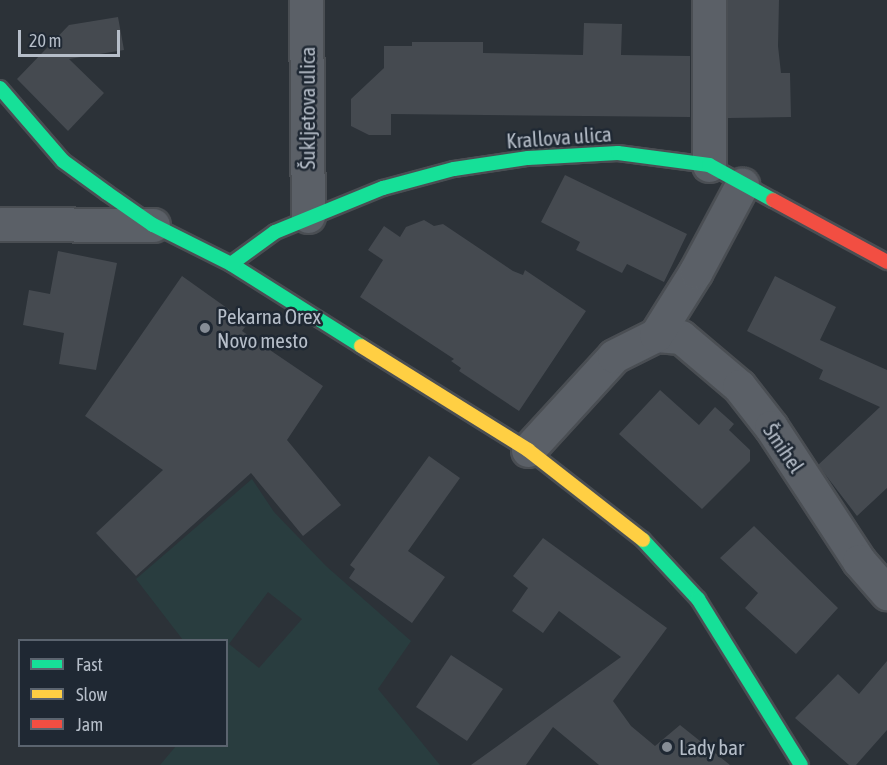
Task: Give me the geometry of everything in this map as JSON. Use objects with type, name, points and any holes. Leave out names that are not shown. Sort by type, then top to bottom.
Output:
[{"type":"street","name":"Šukljetova ulica","points":[[306,0],[308,216]]},
{"type":"street","points":[[709,0],[709,165]]},
{"type":"street","points":[[0,88],[63,161],[153,225],[231,264],[528,450],[646,543],[698,599],[801,765]]},
{"type":"street","name":"Krallova ulica","points":[[231,264],[275,232],[308,216],[383,188],[453,169],[528,158],[618,153],[709,165],[887,262]]},
{"type":"street","points":[[528,450],[615,356],[656,335],[696,271],[742,184]]},
{"type":"street","points":[[0,224],[153,225]]},
{"type":"street","name":"Šmihel","points":[[656,335],[681,338],[739,386],[859,561],[887,593]]},
{"type":"green space","points":[[252,479],[274,512],[326,566],[411,641],[378,689],[440,765],[160,765],[175,747],[228,747],[228,639],[182,639],[136,579]],"holes":[[[268,592],[302,619],[259,668],[229,644]]]},
{"type":"building","points":[[728,0],[779,0],[778,46],[781,73],[790,73],[791,117],[728,118]]},
{"type":"building","points":[[118,17],[124,50],[69,59],[104,93],[68,131],[17,79],[69,25]]},
{"type":"building","points":[[584,23],[622,24],[621,55],[690,56],[690,117],[391,114],[391,135],[369,135],[351,126],[351,99],[384,68],[384,46],[412,46],[412,42],[483,42],[483,53],[583,55]]},
{"type":"building","points":[[565,175],[687,234],[664,282],[627,264],[622,273],[576,250],[580,242],[541,222]]},
{"type":"building","points":[[424,220],[434,226],[443,224],[513,271],[523,275],[525,270],[586,311],[519,411],[459,371],[461,368],[451,361],[454,359],[360,297],[383,260],[368,250],[384,226],[400,237],[406,227]]},
{"type":"building","points":[[58,251],[117,263],[96,370],[59,364],[64,333],[23,325],[29,290],[50,294]]},
{"type":"building","points":[[182,276],[248,323],[242,331],[323,386],[287,440],[341,505],[303,536],[251,473],[136,576],[96,533],[163,470],[85,416]]},
{"type":"building","points":[[775,276],[836,307],[820,340],[887,370],[887,488],[857,516],[818,465],[880,407],[819,379],[823,370],[747,331]]},
{"type":"building","points":[[660,390],[699,425],[715,407],[734,424],[729,430],[750,450],[750,461],[702,509],[619,434]]},
{"type":"building","points":[[429,456],[460,478],[408,551],[445,577],[412,623],[349,578],[355,569],[350,565]]},
{"type":"building","points":[[754,526],[838,608],[796,654],[745,608],[758,593],[720,558]]},
{"type":"building","points":[[543,538],[667,628],[613,701],[631,726],[655,746],[680,725],[730,765],[599,765],[553,727],[526,765],[471,765],[621,657],[559,611],[543,633],[512,611],[528,588],[513,576]]},
{"type":"building","points":[[451,655],[503,689],[467,741],[416,707]]},
{"type":"building","points":[[887,661],[887,730],[856,765],[849,765],[795,718],[838,674],[859,694]]},
{"type":"traffic: fast","points":[[0,88],[63,161],[107,193],[153,225],[231,264],[361,346]]},
{"type":"traffic: fast","points":[[231,264],[275,232],[383,188],[454,169],[528,158],[618,153],[709,165],[773,200]]},
{"type":"traffic: fast","points":[[643,540],[698,599],[801,765]]},
{"type":"traffic: slow","points":[[361,346],[528,450],[643,540]]},
{"type":"traffic: jam","points":[[773,200],[887,262]]},
{"type":"place","name":"Pekarna Orex Novo mesto","points":[[205,328]]},
{"type":"place","name":"Lady bar","points":[[667,747]]}]
